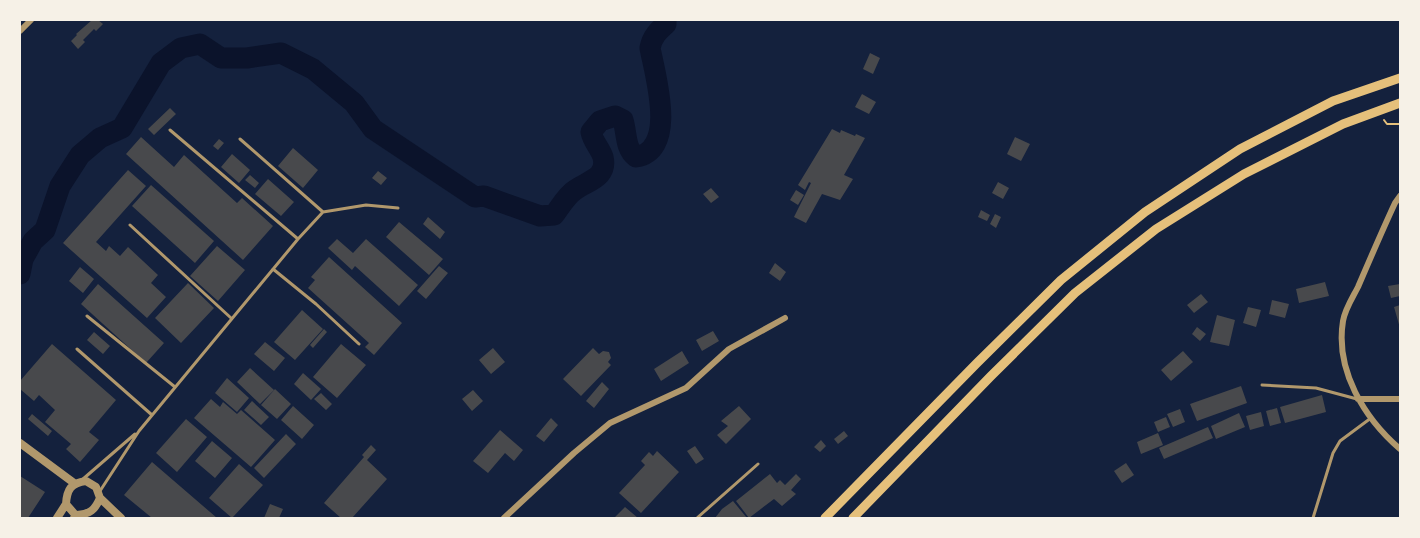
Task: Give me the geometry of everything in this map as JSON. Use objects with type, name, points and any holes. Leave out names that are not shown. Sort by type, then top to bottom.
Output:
[{"type":"main road","points":[[825,519],[1061,280],[1145,212],[1240,149],[1333,101],[1401,78]]},
{"type":"main road","points":[[853,519],[1075,293],[1156,229],[1244,174],[1343,124],[1401,103]]},
{"type":"street","points":[[20,31],[30,20]]},
{"type":"street","points":[[1401,196],[1395,203],[1344,318],[1341,348],[1358,399],[1391,441],[1401,449]]},
{"type":"street","points":[[504,519],[574,453],[610,423],[686,388],[729,349],[785,318]]},
{"type":"street","points":[[1358,399],[1401,399]]},
{"type":"street","points":[[20,443],[77,482]]},
{"type":"street","points":[[57,519],[66,504],[67,492],[77,482],[86,481],[96,487],[99,496],[121,519]]},
{"type":"street","points":[[66,504],[76,517],[96,508],[99,496]]},
{"type":"lane","points":[[170,130],[298,239]]},
{"type":"lane","points":[[240,139],[323,212]]},
{"type":"lane","points":[[99,496],[139,431],[231,318],[323,212],[366,205],[398,208]]},
{"type":"lane","points":[[130,225],[231,318]]},
{"type":"lane","points":[[273,269],[316,304],[359,344]]},
{"type":"lane","points":[[87,316],[175,387]]},
{"type":"lane","points":[[77,348],[152,415]]},
{"type":"lane","points":[[1262,385],[1316,388],[1358,399]]},
{"type":"lane","points":[[1313,519],[1333,453],[1340,441],[1371,417]]},
{"type":"lane","points":[[77,482],[139,431]]},
{"type":"lane","points":[[697,519],[758,464]]},
{"type":"path","points":[[1378,111],[1387,124],[1401,124]]},
{"type":"building","points":[[92,20],[98,20],[103,24],[83,40],[85,42],[78,49],[71,41]]},
{"type":"building","points":[[870,53],[880,58],[873,74],[863,69]]},
{"type":"building","points":[[862,94],[876,102],[869,114],[855,107]]},
{"type":"building","points":[[170,108],[176,114],[154,135],[148,129]]},
{"type":"building","points":[[832,129],[865,138],[844,175],[853,179],[840,200],[822,194],[806,223],[794,217],[811,183],[809,182],[805,190],[798,185]]},
{"type":"building","points":[[141,137],[174,167],[184,155],[237,203],[242,198],[273,226],[243,260],[126,154]]},
{"type":"building","points":[[1015,137],[1030,144],[1021,161],[1007,154]]},
{"type":"building","points":[[219,139],[224,143],[218,150],[213,146]]},
{"type":"building","points":[[293,148],[318,170],[303,188],[278,166]]},
{"type":"building","points":[[232,154],[250,170],[239,183],[221,167]]},
{"type":"building","points":[[128,170],[146,186],[96,242],[106,251],[109,246],[120,256],[128,247],[158,275],[151,283],[166,297],[147,318],[63,243]]},
{"type":"building","points":[[378,171],[387,178],[381,185],[372,178]]},
{"type":"building","points":[[250,175],[259,183],[255,188],[245,180]]},
{"type":"building","points":[[268,179],[294,202],[281,216],[255,194]]},
{"type":"building","points":[[998,182],[1009,188],[1003,199],[992,193]]},
{"type":"building","points":[[151,185],[214,241],[195,263],[132,206]]},
{"type":"building","points":[[711,188],[719,197],[711,203],[703,194]]},
{"type":"building","points":[[796,190],[804,195],[798,205],[790,200]]},
{"type":"building","points":[[981,210],[990,215],[987,221],[978,217]]},
{"type":"building","points":[[995,214],[1001,217],[996,228],[990,224]]},
{"type":"building","points":[[428,217],[445,232],[440,239],[423,224]]},
{"type":"building","points":[[399,222],[443,259],[429,275],[386,237]]},
{"type":"building","points":[[337,239],[353,253],[366,239],[418,285],[399,306],[355,266],[352,270],[328,248]]},
{"type":"building","points":[[217,246],[245,270],[218,301],[190,276]]},
{"type":"building","points":[[329,257],[402,323],[374,355],[365,347],[369,343],[308,288],[315,280],[311,277]]},
{"type":"building","points":[[775,263],[786,272],[780,281],[769,273]]},
{"type":"building","points":[[439,266],[448,273],[426,299],[417,291]]},
{"type":"building","points":[[80,267],[94,279],[83,293],[69,281]]},
{"type":"building","points":[[1325,282],[1329,296],[1299,303],[1296,289]]},
{"type":"building","points":[[188,283],[214,308],[181,343],[155,318]]},
{"type":"building","points":[[98,284],[164,343],[146,363],[81,304]]},
{"type":"building","points":[[1400,284],[1400,296],[1391,298],[1388,286]]},
{"type":"building","points":[[1201,294],[1208,302],[1194,313],[1187,305]]},
{"type":"building","points":[[1272,300],[1289,304],[1285,318],[1269,314]]},
{"type":"building","points":[[1400,305],[1400,328],[1394,307]]},
{"type":"building","points":[[1248,307],[1261,310],[1256,327],[1243,323]]},
{"type":"building","points":[[302,310],[323,329],[295,360],[274,342]]},
{"type":"building","points":[[1217,315],[1235,320],[1229,346],[1210,342]]},
{"type":"building","points":[[1197,327],[1206,334],[1200,341],[1192,334]]},
{"type":"building","points":[[324,329],[327,332],[313,348],[310,345]]},
{"type":"building","points":[[713,331],[719,341],[702,351],[696,340]]},
{"type":"building","points":[[94,332],[110,346],[103,354],[87,340]]},
{"type":"building","points":[[265,342],[285,358],[274,371],[254,354]]},
{"type":"building","points":[[52,344],[116,400],[89,432],[99,440],[80,462],[66,449],[71,444],[45,422],[55,410],[39,395],[34,401],[20,389],[20,381]]},
{"type":"building","points":[[341,344],[366,365],[337,398],[313,377]]},
{"type":"building","points":[[493,348],[505,362],[491,374],[479,360]]},
{"type":"building","points":[[593,348],[599,354],[603,351],[609,352],[611,358],[608,362],[611,365],[581,396],[563,379]]},
{"type":"building","points":[[682,351],[689,363],[661,381],[654,369]]},
{"type":"building","points":[[1183,351],[1193,362],[1171,381],[1161,370]]},
{"type":"building","points":[[250,368],[274,390],[260,404],[237,382]]},
{"type":"building","points":[[303,373],[321,389],[311,400],[294,384]]},
{"type":"building","points":[[227,378],[249,398],[237,412],[215,393]]},
{"type":"building","points":[[602,382],[609,389],[594,408],[586,401]]},
{"type":"building","points":[[1241,386],[1247,403],[1197,421],[1190,404]]},
{"type":"building","points":[[275,389],[291,404],[277,419],[261,405]]},
{"type":"building","points":[[473,390],[483,401],[472,411],[462,399]]},
{"type":"building","points":[[321,393],[332,404],[326,410],[314,399]]},
{"type":"building","points":[[1322,395],[1326,412],[1285,423],[1280,407]]},
{"type":"building","points":[[211,399],[220,407],[223,402],[237,414],[241,410],[275,440],[251,467],[194,418]]},
{"type":"building","points":[[252,401],[269,417],[261,425],[244,410]]},
{"type":"building","points":[[293,406],[314,425],[302,439],[281,420]]},
{"type":"building","points":[[739,406],[751,419],[726,444],[717,435],[728,426],[721,421]]},
{"type":"building","points":[[1277,408],[1281,423],[1270,426],[1266,411]]},
{"type":"building","points":[[1180,409],[1185,422],[1173,427],[1167,414]]},
{"type":"building","points":[[1261,412],[1264,426],[1250,430],[1246,416]]},
{"type":"building","points":[[1239,413],[1245,427],[1216,439],[1211,426]]},
{"type":"building","points":[[32,414],[52,431],[48,436],[28,419]]},
{"type":"building","points":[[1166,417],[1170,427],[1158,432],[1154,422]]},
{"type":"building","points":[[551,418],[558,425],[544,442],[536,436]]},
{"type":"building","points":[[186,419],[207,437],[177,472],[156,453]]},
{"type":"building","points":[[1208,427],[1213,438],[1164,459],[1159,448]]},
{"type":"building","points":[[500,430],[523,450],[514,461],[505,453],[488,473],[473,461]]},
{"type":"building","points":[[844,431],[848,436],[838,444],[834,439]]},
{"type":"building","points":[[1158,433],[1163,445],[1141,454],[1137,442]]},
{"type":"building","points":[[286,434],[296,444],[264,478],[254,468]]},
{"type":"building","points":[[821,440],[826,446],[820,452],[814,447]]},
{"type":"building","points":[[212,441],[232,458],[215,478],[195,461]]},
{"type":"building","points":[[371,445],[376,450],[367,460],[387,479],[352,518],[341,518],[324,503],[364,457],[362,455]]},
{"type":"building","points":[[695,446],[704,459],[696,464],[687,451]]},
{"type":"building","points":[[657,451],[679,472],[641,513],[619,493],[645,465],[641,461],[649,452],[653,456]]},
{"type":"building","points":[[152,462],[217,518],[152,518],[124,495]]},
{"type":"building","points":[[1126,463],[1134,475],[1122,483],[1114,471]]},
{"type":"building","points":[[239,464],[263,485],[232,518],[209,498]]},
{"type":"building","points":[[770,474],[777,483],[780,480],[785,485],[796,474],[801,479],[791,490],[796,494],[782,506],[774,499],[749,518],[736,501]]},
{"type":"building","points":[[20,476],[45,492],[28,518],[20,518]]},
{"type":"building","points":[[733,501],[747,518],[715,518],[722,509]]},
{"type":"building","points":[[270,504],[283,509],[279,518],[264,518]]},
{"type":"building","points":[[625,507],[638,518],[614,518]]},
{"type":"waterway","points":[[20,274],[23,259],[33,241],[45,230],[60,186],[80,155],[100,138],[122,128],[161,63],[181,48],[200,44],[221,58],[247,58],[281,53],[313,69],[354,103],[373,129],[475,197],[484,196],[540,216],[554,215],[572,192],[600,174],[604,164],[603,157],[591,132],[600,121],[615,116],[623,120],[628,145],[636,157],[649,151],[657,141],[661,110],[650,48],[656,34],[666,24],[666,20]]}]
